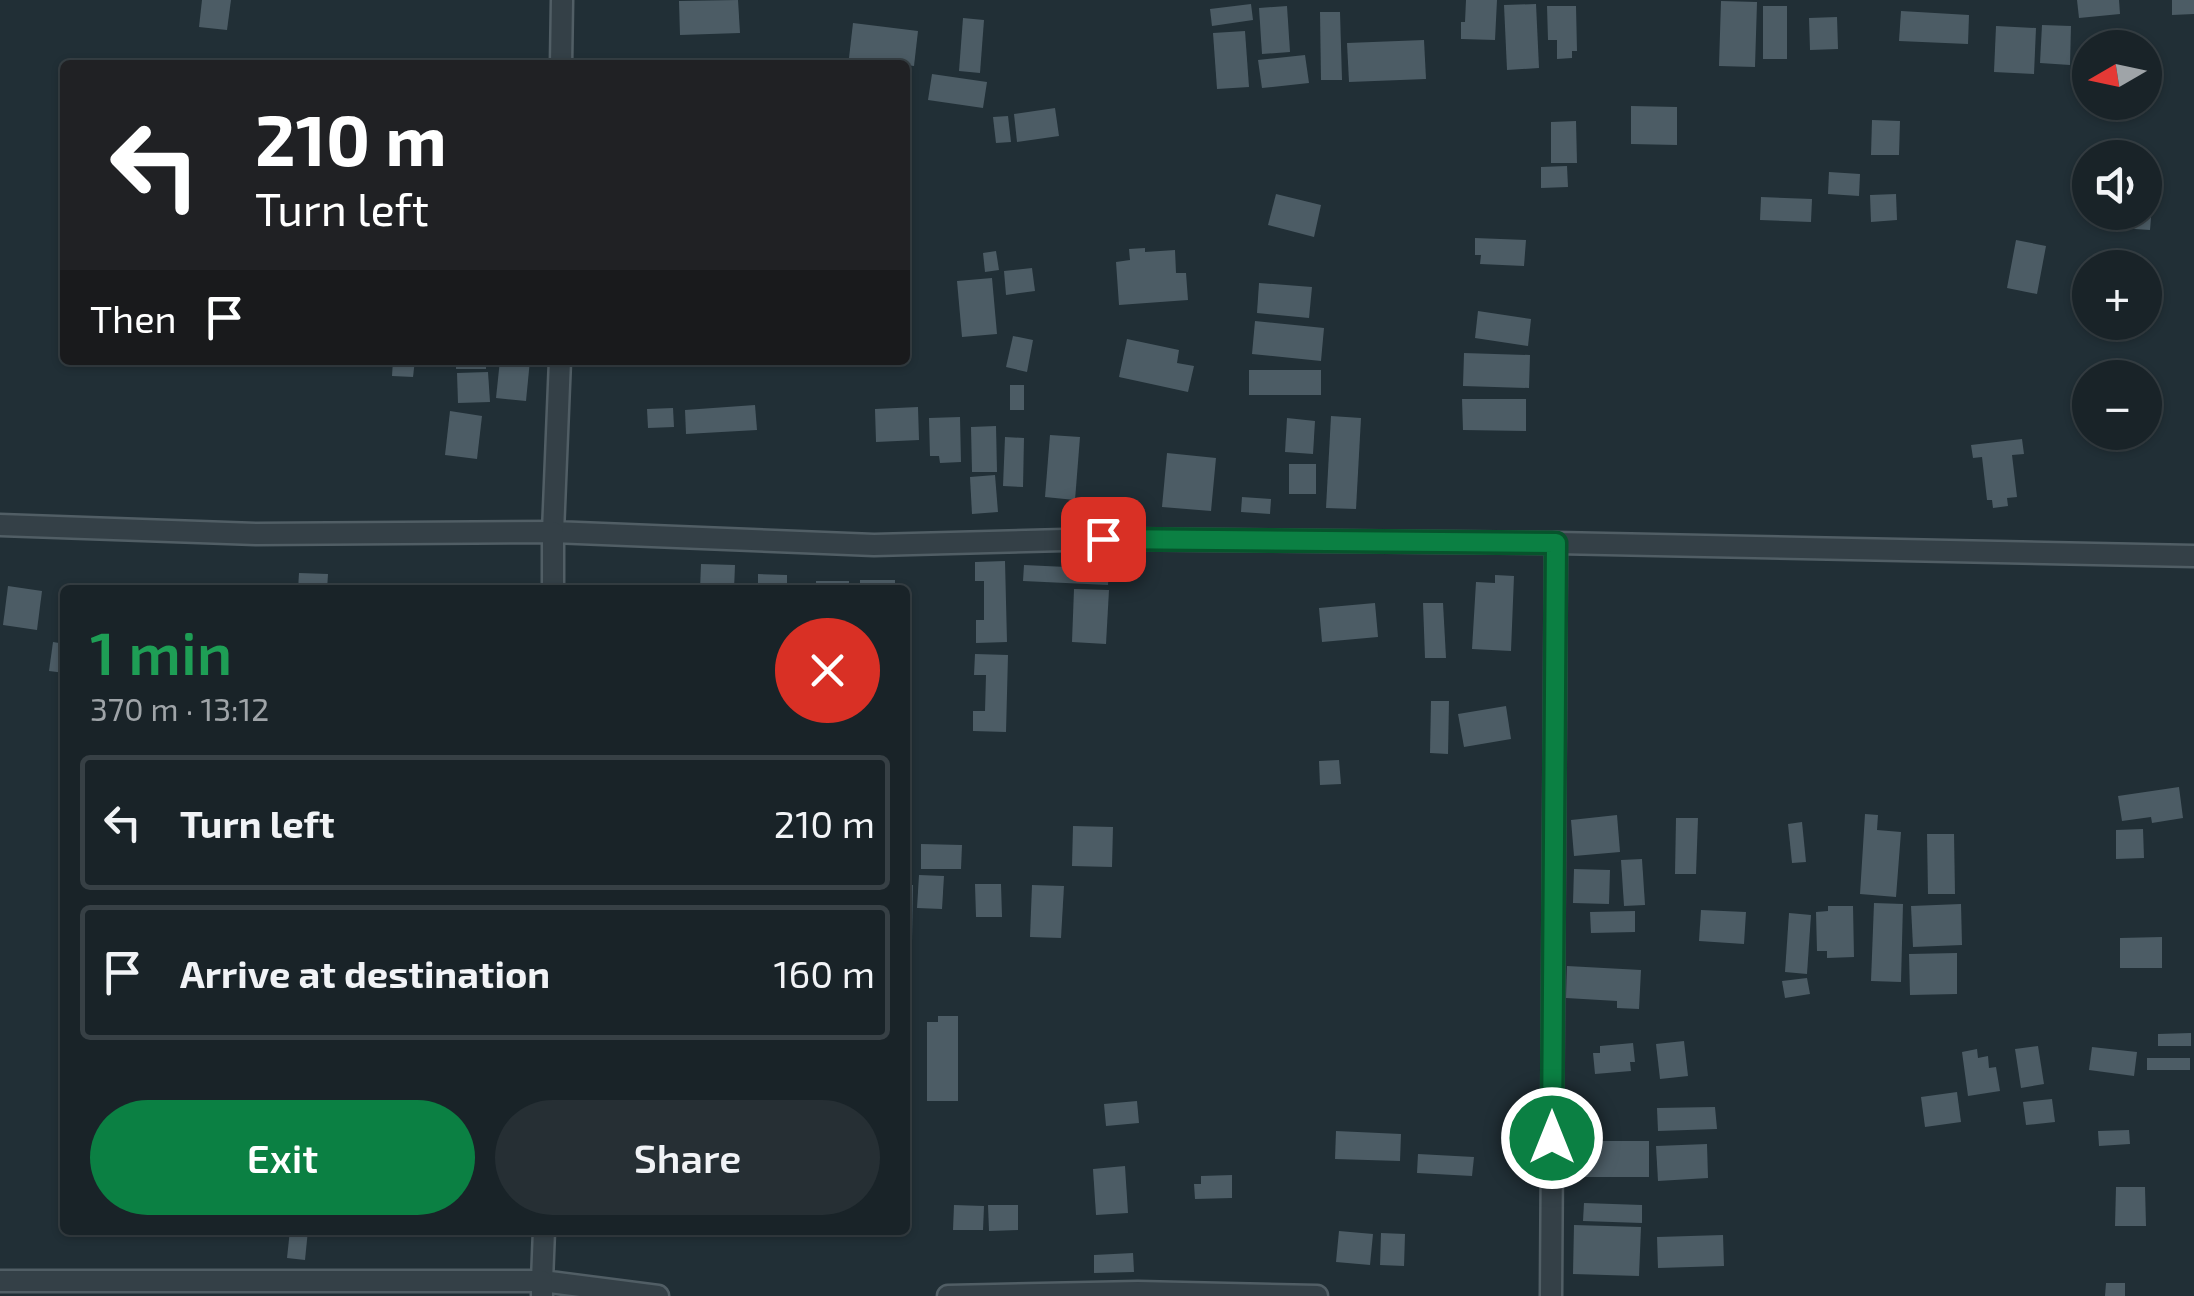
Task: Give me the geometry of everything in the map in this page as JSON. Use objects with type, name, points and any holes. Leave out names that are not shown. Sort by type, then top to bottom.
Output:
[{"type":"street","points":[[561,60],[562,0]]},
{"type":"street","points":[[553,585],[560,365]]},
{"type":"street","points":[[0,524],[256,534],[553,532],[874,545],[1103,539],[1556,543],[2194,556]]},
{"type":"street","points":[[1551,1296],[1556,543]]},
{"type":"street","points":[[542,1289],[544,1235]]},
{"type":"street","points":[[0,1280],[542,1289],[658,1296]]},
{"type":"street","points":[[948,1296],[1138,1292],[1317,1296]]},
{"type":"building","points":[[202,0],[231,0],[227,30],[199,27]]},
{"type":"building","points":[[738,0],[740,33],[680,35],[679,1]]},
{"type":"building","points":[[1466,0],[1497,0],[1495,40],[1461,39]]},
{"type":"building","points":[[2077,0],[2119,0],[2120,14],[2079,18]]},
{"type":"building","points":[[2172,0],[2194,0],[2194,14],[2172,15]]},
{"type":"building","points":[[1721,1],[1757,2],[1755,67],[1719,66]]},
{"type":"building","points":[[1251,4],[1253,20],[1212,26],[1210,9]]},
{"type":"building","points":[[1536,4],[1539,68],[1507,70],[1504,5]]},
{"type":"building","points":[[1287,6],[1290,52],[1262,54],[1259,8]]},
{"type":"building","points":[[1547,6],[1576,6],[1577,51],[1572,51],[1572,58],[1557,59],[1557,40],[1548,40]]},
{"type":"building","points":[[1763,6],[1787,6],[1787,59],[1763,59]]},
{"type":"building","points":[[1901,11],[1969,15],[1968,44],[1899,41]]},
{"type":"building","points":[[1320,12],[1340,12],[1342,80],[1321,80]]},
{"type":"building","points":[[1837,17],[1838,49],[1810,50],[1809,18]]},
{"type":"building","points":[[963,18],[984,20],[980,73],[959,71]]},
{"type":"building","points":[[853,23],[918,31],[914,66],[910,66],[910,60],[849,58]]},
{"type":"building","points":[[2042,25],[2071,26],[2070,65],[2040,63]]},
{"type":"building","points":[[1996,26],[2036,28],[2034,74],[1994,72]]},
{"type":"building","points":[[1245,31],[1249,87],[1217,89],[1213,33]]},
{"type":"building","points":[[1424,40],[1426,79],[1349,82],[1347,43]]},
{"type":"building","points":[[1305,55],[1309,83],[1262,88],[1258,60]]},
{"type":"building","points":[[932,74],[987,82],[983,108],[928,100]]},
{"type":"building","points":[[1631,106],[1677,107],[1677,145],[1631,144]]},
{"type":"building","points":[[1055,108],[1059,136],[1017,142],[1014,114]]},
{"type":"building","points":[[1008,116],[1011,142],[996,143],[993,117]]},
{"type":"building","points":[[1872,120],[1900,121],[1899,155],[1871,155]]},
{"type":"building","points":[[1576,121],[1577,163],[1551,163],[1551,122]]},
{"type":"building","points":[[1567,166],[1568,187],[1541,188],[1541,167]]},
{"type":"building","points":[[1829,172],[1860,174],[1859,196],[1828,194]]},
{"type":"building","points":[[1276,194],[1321,205],[1314,237],[1268,225]]},
{"type":"building","points":[[1896,194],[1897,220],[1871,222],[1870,195]]},
{"type":"building","points":[[1761,197],[1812,199],[1811,222],[1760,220]]},
{"type":"building","points":[[1475,238],[1526,240],[1524,266],[1480,264],[1481,255],[1475,255]]},
{"type":"building","points":[[2016,240],[2046,246],[2037,294],[2007,288]]},
{"type":"building","points":[[1145,248],[1145,252],[1175,250],[1176,273],[1186,273],[1188,300],[1119,305],[1116,262],[1130,260],[1129,249]]},
{"type":"building","points":[[996,251],[999,270],[985,272],[983,253]]},
{"type":"building","points":[[1032,268],[1035,291],[1006,295],[1004,271]]},
{"type":"building","points":[[992,278],[997,334],[962,337],[957,281]]},
{"type":"building","points":[[1259,283],[1312,287],[1309,318],[1257,313]]},
{"type":"building","points":[[1478,311],[1531,319],[1528,346],[1475,338]]},
{"type":"building","points":[[1255,321],[1324,328],[1321,361],[1252,354]]},
{"type":"building","points":[[1013,336],[1033,340],[1027,372],[1006,367]]},
{"type":"building","points":[[1127,339],[1179,350],[1177,363],[1194,366],[1188,392],[1119,377]]},
{"type":"building","points":[[1464,353],[1530,355],[1529,388],[1463,386]]},
{"type":"building","points":[[393,365],[414,365],[413,377],[392,376]]},
{"type":"building","points":[[456,365],[486,365],[486,369],[456,369]]},
{"type":"building","points":[[499,365],[530,365],[526,401],[496,398]]},
{"type":"building","points":[[1249,370],[1321,370],[1321,395],[1249,395]]},
{"type":"building","points":[[488,372],[490,402],[458,403],[457,373]]},
{"type":"building","points":[[1010,385],[1024,385],[1024,410],[1010,410]]},
{"type":"building","points":[[1462,399],[1526,399],[1526,431],[1463,430]]},
{"type":"building","points":[[755,405],[757,430],[686,434],[685,410]]},
{"type":"building","points":[[918,407],[919,440],[876,442],[875,409]]},
{"type":"building","points":[[673,408],[674,427],[648,428],[647,409]]},
{"type":"building","points":[[450,411],[482,416],[477,459],[445,455]]},
{"type":"building","points":[[1331,416],[1361,418],[1356,509],[1326,508]]},
{"type":"building","points":[[960,417],[961,462],[940,463],[939,456],[930,456],[929,418]]},
{"type":"building","points":[[1287,418],[1315,421],[1313,454],[1285,452]]},
{"type":"building","points":[[996,426],[997,472],[972,472],[971,427]]},
{"type":"building","points":[[1050,435],[1080,437],[1075,500],[1045,497]]},
{"type":"building","points":[[1005,437],[1024,438],[1023,487],[1003,486]]},
{"type":"building","points":[[2022,439],[2024,454],[2012,455],[2017,497],[2007,498],[2008,506],[1993,508],[1992,500],[1987,500],[1982,457],[1973,458],[1971,445]]},
{"type":"building","points":[[1167,453],[1216,458],[1211,511],[1162,507]]},
{"type":"building","points":[[1289,464],[1316,464],[1316,494],[1289,494]]},
{"type":"building","points":[[995,475],[998,512],[972,514],[970,477]]},
{"type":"building","points":[[1242,497],[1271,499],[1270,514],[1241,512]]},
{"type":"building","points":[[1005,561],[1007,642],[976,643],[976,620],[984,620],[984,581],[975,581],[975,562]]},
{"type":"building","points":[[701,564],[735,565],[734,585],[700,585]]},
{"type":"building","points":[[1024,565],[1109,569],[1108,585],[1023,581]]},
{"type":"building","points":[[299,573],[328,574],[327,585],[298,585]]},
{"type":"building","points":[[758,574],[787,575],[787,585],[758,585]]},
{"type":"building","points":[[1495,575],[1514,576],[1511,651],[1472,649],[1476,582],[1495,583]]},
{"type":"building","points":[[860,580],[895,580],[895,585],[860,585]]},
{"type":"building","points":[[816,581],[849,581],[849,585],[816,585]]},
{"type":"building","points":[[8,586],[42,591],[37,630],[3,625]]},
{"type":"building","points":[[1074,589],[1109,590],[1106,644],[1072,642]]},
{"type":"building","points":[[1375,603],[1378,637],[1322,642],[1319,608]]},
{"type":"building","points":[[1423,603],[1443,603],[1446,658],[1425,658]]},
{"type":"building","points":[[53,642],[60,643],[60,672],[49,671]]},
{"type":"building","points":[[975,654],[1008,655],[1006,732],[973,731],[973,711],[985,711],[986,675],[974,675]]},
{"type":"building","points":[[1431,701],[1449,701],[1448,754],[1430,753]]},
{"type":"building","points":[[1506,706],[1511,739],[1464,747],[1458,714]]},
{"type":"building","points":[[1339,760],[1341,784],[1320,785],[1319,761]]},
{"type":"building","points":[[2179,787],[2183,818],[2152,823],[2151,817],[2122,821],[2118,796]]},
{"type":"building","points":[[1865,814],[1878,815],[1877,830],[1901,832],[1896,897],[1860,894]]},
{"type":"building","points":[[1617,815],[1620,852],[1574,856],[1571,820]]},
{"type":"building","points":[[1676,818],[1698,818],[1696,874],[1675,874]]},
{"type":"building","points":[[1802,822],[1806,862],[1792,863],[1788,824]]},
{"type":"building","points":[[1073,826],[1113,827],[1112,867],[1072,866]]},
{"type":"building","points":[[2143,829],[2144,858],[2116,859],[2116,830]]},
{"type":"building","points":[[1927,834],[1954,834],[1955,894],[1928,894]]},
{"type":"building","points":[[921,844],[962,845],[961,869],[921,869]]},
{"type":"building","points":[[1642,859],[1645,905],[1624,906],[1621,860]]},
{"type":"building","points":[[1574,869],[1610,870],[1609,904],[1573,903]]},
{"type":"building","points":[[919,875],[944,876],[942,909],[917,908]]},
{"type":"building","points":[[975,884],[1001,884],[1002,917],[976,917]]},
{"type":"building","points":[[910,885],[913,885],[910,941]]},
{"type":"building","points":[[1032,885],[1064,886],[1061,938],[1030,937]]},
{"type":"building","points":[[1874,903],[1903,904],[1901,982],[1871,981]]},
{"type":"building","points":[[1961,904],[1962,945],[1913,947],[1911,906]]},
{"type":"building","points":[[1828,906],[1853,906],[1854,957],[1827,958],[1827,951],[1817,951],[1816,912],[1828,911]]},
{"type":"building","points":[[1701,910],[1746,912],[1744,944],[1699,941]]},
{"type":"building","points":[[1635,911],[1635,932],[1591,933],[1590,912]]},
{"type":"building","points":[[1789,913],[1811,915],[1807,974],[1785,972]]},
{"type":"building","points":[[2162,937],[2162,968],[2120,968],[2120,938]]},
{"type":"building","points":[[1957,953],[1957,994],[1910,995],[1909,954]]},
{"type":"building","points":[[1567,966],[1641,970],[1639,1009],[1617,1008],[1617,1001],[1566,998]]},
{"type":"building","points":[[1807,978],[1810,994],[1785,998],[1782,981]]},
{"type":"building","points":[[938,1016],[958,1016],[958,1101],[927,1101],[927,1022],[938,1022]]},
{"type":"building","points":[[2191,1033],[2191,1046],[2158,1046],[2158,1034]]},
{"type":"building","points":[[1684,1041],[1688,1076],[1660,1079],[1656,1044]]},
{"type":"building","points":[[1633,1043],[1635,1062],[1630,1062],[1631,1071],[1595,1074],[1593,1053],[1600,1053],[1600,1046]]},
{"type":"building","points":[[2038,1046],[2044,1084],[2021,1088],[2015,1049]]},
{"type":"building","points":[[2092,1047],[2137,1052],[2134,1076],[2089,1070]]},
{"type":"building","points":[[1977,1049],[1978,1058],[1988,1056],[1989,1068],[1996,1067],[2000,1091],[1968,1096],[1962,1052]]},
{"type":"building","points":[[2147,1058],[2190,1058],[2190,1070],[2147,1070]]},
{"type":"building","points":[[1957,1092],[1961,1122],[1925,1127],[1921,1097]]},
{"type":"building","points":[[2052,1099],[2055,1122],[2026,1125],[2023,1102]]},
{"type":"building","points":[[1137,1101],[1139,1123],[1106,1126],[1104,1104]]},
{"type":"building","points":[[1715,1107],[1717,1129],[1658,1131],[1657,1108]]},
{"type":"building","points":[[2129,1130],[2130,1144],[2099,1146],[2098,1131]]},
{"type":"building","points":[[1336,1131],[1401,1134],[1400,1161],[1335,1159]]},
{"type":"building","points":[[1580,1141],[1649,1141],[1649,1177],[1580,1177]]},
{"type":"building","points":[[1707,1144],[1708,1178],[1658,1181],[1656,1146]]},
{"type":"building","points":[[1418,1154],[1474,1157],[1472,1176],[1417,1173]]},
{"type":"building","points":[[1125,1166],[1128,1213],[1096,1215],[1093,1169]]},
{"type":"building","points":[[1232,1175],[1232,1198],[1195,1199],[1194,1184],[1201,1184],[1201,1176]]},
{"type":"building","points":[[2116,1187],[2145,1187],[2146,1226],[2115,1226]]},
{"type":"building","points":[[1584,1203],[1642,1205],[1642,1223],[1583,1221]]},
{"type":"building","points":[[954,1205],[984,1206],[983,1230],[953,1230]]},
{"type":"building","points":[[988,1205],[1018,1205],[1018,1230],[989,1231]]},
{"type":"building","points":[[1574,1225],[1641,1227],[1639,1276],[1573,1274]]},
{"type":"building","points":[[1339,1231],[1373,1234],[1370,1265],[1336,1262]]},
{"type":"building","points":[[1381,1233],[1405,1234],[1404,1266],[1380,1265]]},
{"type":"building","points":[[289,1235],[308,1235],[305,1260],[287,1258]]},
{"type":"building","points":[[1723,1235],[1724,1266],[1658,1268],[1657,1237]]},
{"type":"building","points":[[1133,1253],[1134,1272],[1094,1273],[1094,1255]]},
{"type":"building","points":[[2106,1283],[2125,1283],[2125,1296],[2105,1296]]},
{"type":"route","points":[[1103,539],[1556,543],[1552,1138]]}]
